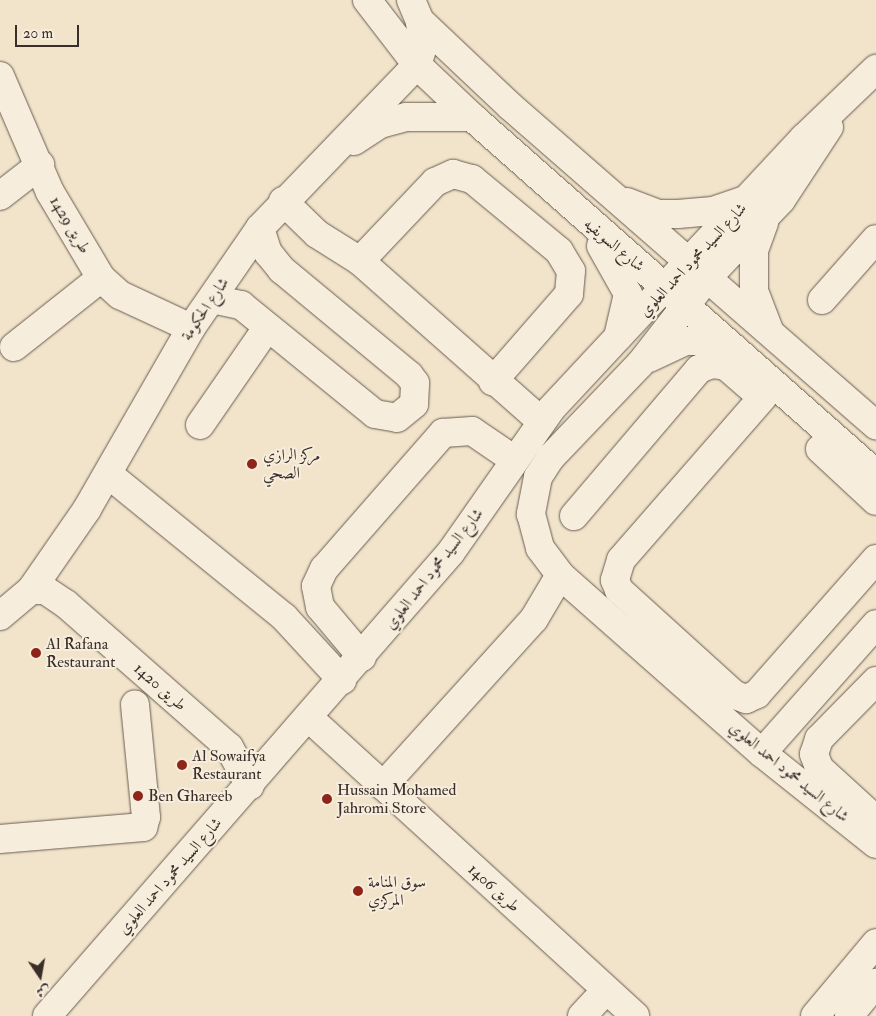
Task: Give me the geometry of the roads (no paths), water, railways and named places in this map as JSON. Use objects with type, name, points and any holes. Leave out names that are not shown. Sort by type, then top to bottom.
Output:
[{"type":"street","name":"شارع السويفيه","points":[[367,0],[417,65],[472,117],[578,215],[676,296],[876,474]]},
{"type":"street","points":[[416,10],[423,47],[417,65]]},
{"type":"street","points":[[416,10],[613,196],[697,270],[769,329],[874,422]]},
{"type":"street","name":"شارع الحكومة","points":[[0,616],[31,590],[108,474],[191,328],[260,228],[282,201],[417,65]]},
{"type":"street","name":"شارع السيد محمود احمد العلوي","points":[[875,72],[841,103],[808,163],[758,207],[697,270],[676,296],[640,364],[575,428],[538,477],[531,514],[540,548],[560,575],[762,753],[876,844]]},
{"type":"street","name":"طريق 1429","points":[[0,76],[40,165],[50,192],[101,278],[120,295],[191,328]]},
{"type":"street","points":[[315,167],[380,124],[438,114],[472,117]]},
{"type":"street","points":[[0,196],[40,165]]},
{"type":"street","points":[[360,261],[435,182],[453,174],[472,179],[559,251],[571,271],[569,294],[493,381]]},
{"type":"street","points":[[613,196],[658,214],[758,207],[754,250],[754,292],[769,329]]},
{"type":"street","points":[[282,201],[317,234],[360,261],[493,381],[546,415],[575,428]]},
{"type":"street","points":[[578,215],[613,262],[628,294],[616,341]]},
{"type":"street","points":[[212,299],[241,305],[266,328],[376,414],[397,418],[414,404],[416,388],[409,375],[282,270],[268,253],[260,228]]},
{"type":"street","points":[[822,300],[876,239]]},
{"type":"street","points":[[14,348],[101,278]]},
{"type":"street","name":"شارع السيد محمود احمد العلوي","points":[[47,1016],[250,786],[451,552],[513,458],[546,415],[616,341],[676,296]]},
{"type":"street","points":[[200,425],[266,328]]},
{"type":"street","points":[[640,364],[665,347],[685,341],[726,341]]},
{"type":"street","points":[[574,516],[699,369],[712,364],[726,366],[763,397],[876,501]]},
{"type":"street","points":[[763,397],[621,560],[615,580],[618,590],[735,695],[746,699],[756,694],[876,559]]},
{"type":"street","points":[[362,657],[320,607],[316,586],[324,569],[443,433],[472,431],[513,458]]},
{"type":"street","points":[[108,474],[284,617],[342,680]]},
{"type":"street","points":[[383,786],[534,619],[560,575]]},
{"type":"street","name":"طريق 1420","points":[[31,590],[56,596],[229,746],[250,786]]},
{"type":"street","points":[[762,753],[876,624]]},
{"type":"street","points":[[876,681],[819,739],[814,754],[819,768],[876,820]]},
{"type":"street","points":[[0,839],[143,828],[146,817],[135,705]]},
{"type":"street","name":"طريق 1406","points":[[308,717],[635,1016]]},
{"type":"street","points":[[816,1016],[876,943]]},
{"type":"street","points":[[849,1016],[876,983]]},
{"type":"street","points":[[582,1016],[606,990]]},
{"type":"place","name":"مركز الرازي الصحي","points":[[252,464]]},
{"type":"place","name":"Al Rafana Restaurant","points":[[36,653]]},
{"type":"place","name":"Al Sowaifya Restaurant","points":[[182,765]]},
{"type":"place","name":"Ben Ghareeb","points":[[138,796]]},
{"type":"place","name":"Hussain Mohamed Jahromi Store","points":[[327,799]]},
{"type":"place","name":"سوق المنامة المركزي","points":[[358,891]]}]
